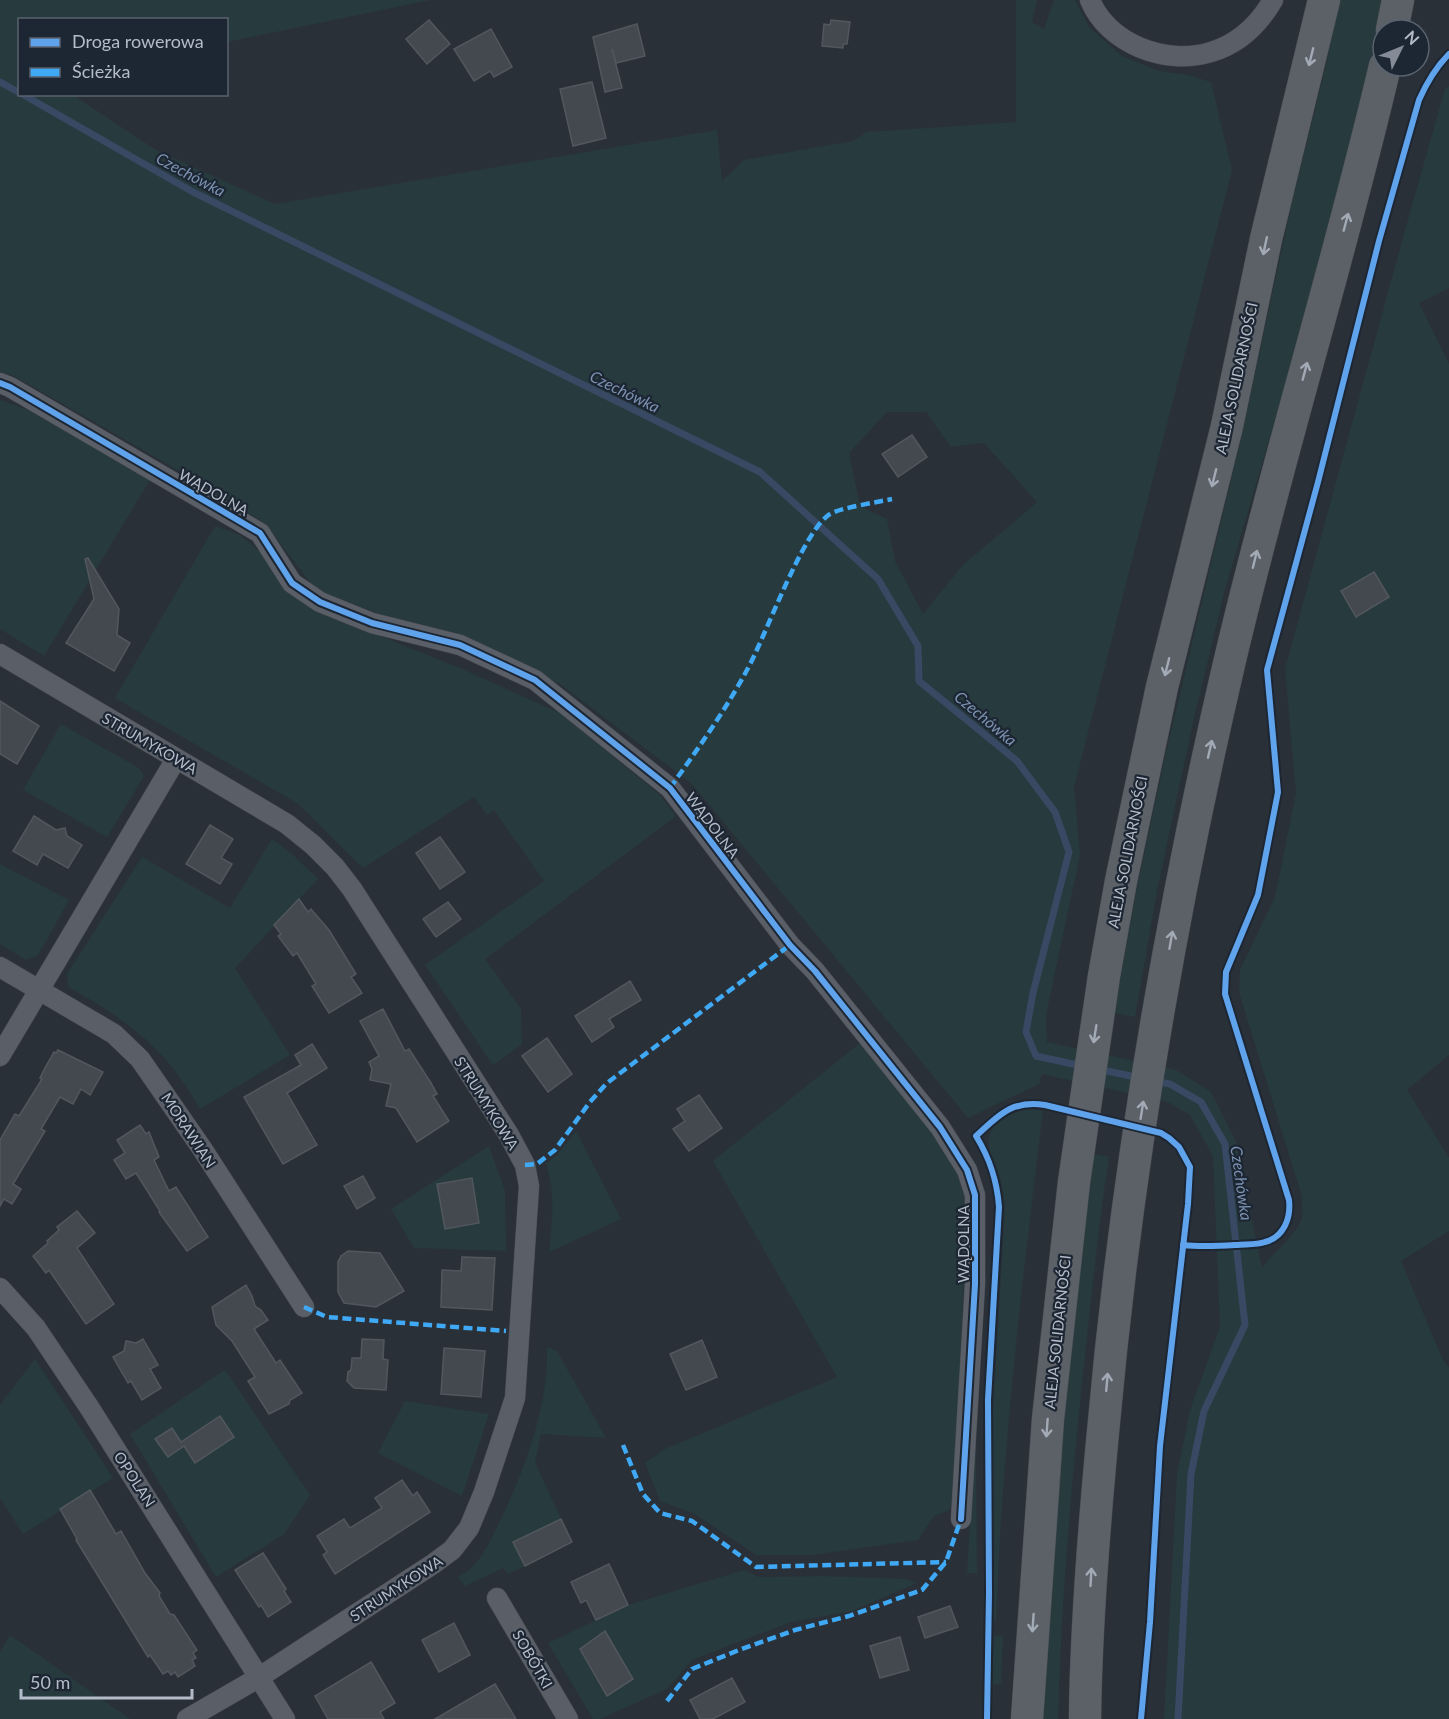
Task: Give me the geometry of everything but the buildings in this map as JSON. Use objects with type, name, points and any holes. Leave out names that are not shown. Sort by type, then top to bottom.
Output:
[{"type":"main road","name":"ALEJA SOLIDARNOŚCI","points":[[1027,1719],[1048,1419],[1074,1182],[1104,976],[1125,859],[1162,687],[1227,426],[1266,239],[1324,0]]},
{"type":"main road","points":[[1394,18],[1398,0]]},
{"type":"main road","points":[[1085,1719],[1093,1545],[1109,1364],[1130,1188],[1181,885],[1229,663],[1268,506],[1346,222],[1382,78]]},
{"type":"street","points":[[1090,0],[1092,7],[1109,27],[1125,40],[1142,49],[1186,57],[1211,52],[1232,42],[1250,30],[1273,0]]},
{"type":"street","name":"WĄDOLNA","points":[[0,383],[260,533],[292,583],[320,602],[372,623],[460,645],[535,680],[670,788],[790,945],[815,971],[940,1127],[967,1170],[975,1195],[975,1262],[961,1519]]},
{"type":"street","name":"STRUMYKOWA","points":[[0,654],[287,824],[335,867],[352,889],[513,1142],[525,1165],[529,1185],[515,1398],[484,1492],[468,1528],[445,1556],[258,1678],[187,1719]]},
{"type":"street","points":[[0,1056],[176,759]]},
{"type":"street","name":"MORAWIAN","points":[[0,967],[114,1034],[140,1059],[203,1150],[304,1307]]},
{"type":"street","name":"OPOLAN","points":[[0,1288],[36,1328],[89,1407],[285,1719]]},
{"type":"street","name":"SOBÓTKI","points":[[497,1598],[568,1719]]},
{"type":"green space","points":[[0,0],[430,0],[228,42],[228,18],[18,18],[18,96],[75,96],[156,150],[275,204],[717,130],[722,181],[744,160],[853,141],[867,132],[1016,122],[1016,0],[1037,0],[1032,22],[1044,29],[1054,0],[1075,0],[1089,27],[1122,56],[1159,71],[1188,75],[1211,82],[1232,170],[1074,787],[1080,855],[1046,1015],[1047,1042],[1176,1070],[1211,1092],[1236,1142],[1262,1268],[1290,1237],[1302,1217],[1302,1197],[1239,992],[1240,970],[1275,897],[1296,793],[1285,669],[1405,230],[1445,89],[1449,86],[1449,288],[1419,303],[1449,364],[1449,1055],[1407,1090],[1449,1158],[1449,1231],[1401,1261],[1443,1360],[1449,1368],[1449,1719],[1164,1719],[1177,1474],[1190,1410],[1220,1327],[1213,1156],[1190,1115],[1168,1102],[1042,1074],[1039,1084],[968,1118],[691,783],[560,684],[315,589],[265,523],[14,376],[0,372]],"holes":[[[887,412],[926,412],[951,447],[984,443],[1037,502],[963,565],[923,614],[895,561],[887,519],[860,506],[849,453]]]},
{"type":"green space","points":[[1340,0],[1385,0],[1381,18],[1371,18],[1371,64],[1352,150],[1225,589],[1193,722],[1157,891],[1135,1017],[1114,1013],[1137,888],[1165,757],[1242,434],[1291,207]]},
{"type":"green space","points":[[0,400],[31,411],[151,478],[44,656],[0,629]]},
{"type":"green space","points":[[215,526],[240,535],[323,613],[462,669],[560,713],[660,795],[676,816],[485,959],[521,1009],[522,1044],[493,1065],[425,965],[544,881],[494,810],[487,815],[474,797],[363,868],[297,803],[115,698]]},
{"type":"green space","points":[[61,724],[139,768],[144,776],[107,837],[23,790]]},
{"type":"green space","points":[[272,839],[318,879],[235,968],[290,1055],[200,1109],[175,1070],[160,1054],[112,1013],[72,989],[68,985],[67,974],[142,857],[230,908]]},
{"type":"green space","points":[[0,864],[69,900],[38,955],[26,960],[0,944]]},
{"type":"green space","points":[[860,1043],[929,1128],[954,1164],[962,1182],[966,1207],[966,1240],[953,1506],[948,1511],[934,1516],[918,1540],[813,1555],[756,1555],[695,1514],[660,1501],[645,1463],[665,1449],[837,1377],[713,1161]]},
{"type":"green space","points":[[1030,1109],[1043,1111],[1014,1366],[1003,1493],[996,1621],[994,1621],[993,1411],[1005,1206],[1000,1178],[989,1150],[989,1139],[991,1131],[1001,1120]]},
{"type":"green space","points":[[576,1131],[621,1219],[549,1252],[552,1196],[546,1164],[557,1155]]},
{"type":"green space","points":[[489,1146],[505,1191],[506,1251],[414,1248],[391,1209]]},
{"type":"green space","points":[[1089,1153],[1109,1157],[1074,1460],[1064,1590],[1058,1719],[1040,1719],[1059,1410]]},
{"type":"green space","points":[[547,1347],[557,1351],[606,1438],[541,1434],[535,1462],[561,1519],[513,1542],[525,1566],[508,1574],[503,1568],[465,1586],[458,1577],[474,1565],[484,1551],[524,1466],[544,1394]]},
{"type":"green space","points":[[35,1359],[113,1478],[23,1534],[0,1498],[0,1405]]},
{"type":"green space","points":[[225,1370],[310,1495],[284,1534],[216,1577],[130,1434]]},
{"type":"green space","points":[[405,1401],[489,1414],[462,1496],[378,1453]]},
{"type":"green space","points":[[976,1422],[977,1573],[967,1573]]},
{"type":"green space","points":[[744,1570],[759,1577],[822,1576],[907,1579],[917,1583],[852,1611],[791,1622],[692,1660],[667,1689],[600,1719],[593,1719],[548,1643],[628,1605]]},
{"type":"green space","points":[[10,1635],[130,1719],[0,1719],[0,1652]]},
{"type":"green space","points":[[994,1636],[1003,1636],[1001,1684],[992,1685]]},
{"type":"waterway","name":"Czechówka","points":[[0,82],[18,92]]},
{"type":"waterway","name":"Czechówka","points":[[25,96],[193,192],[760,472],[878,579],[918,646],[919,681],[1017,761],[1055,812],[1069,852],[1033,993],[1026,1032],[1036,1056],[1082,1066]]},
{"type":"waterway","name":"Czechówka","points":[[1098,1069],[1140,1078]]},
{"type":"waterway","name":"Czechówka","points":[[1154,1081],[1170,1084],[1201,1102],[1225,1144],[1245,1325],[1204,1411],[1191,1474],[1178,1719]]},
{"type":"marked path","points":[[670,788],[710,730],[755,655],[785,586],[819,524],[835,512],[892,499]]},
{"type":"marked path","points":[[525,1165],[537,1164],[555,1150],[607,1083],[790,945]]},
{"type":"marked path","points":[[304,1307],[327,1317],[506,1331]]},
{"type":"marked path","points":[[623,1445],[643,1494],[660,1513],[692,1521],[756,1567],[946,1562]]},
{"type":"marked path","points":[[667,1701],[692,1669],[795,1630],[849,1616],[922,1590],[946,1562],[961,1519]]},
{"type":"cycle path","points":[[1183,1245],[1216,1246],[1262,1243],[1277,1236],[1285,1226],[1289,1213],[1289,1200],[1225,994],[1226,972],[1258,895],[1278,792],[1267,670],[1318,482],[1379,241],[1419,100],[1432,76],[1449,54]]},
{"type":"cycle path","points":[[0,383],[260,533],[292,583],[320,602],[372,623],[460,645],[535,680],[670,788],[790,945],[815,971],[940,1127],[967,1170],[975,1195],[975,1284],[961,1519]]},
{"type":"cycle path","points":[[987,1719],[988,1400],[999,1207],[992,1170],[976,1136],[1006,1111],[1014,1107],[1033,1104],[1161,1133],[1179,1147],[1190,1167],[1188,1204],[1160,1446],[1150,1622],[1141,1719]]}]
